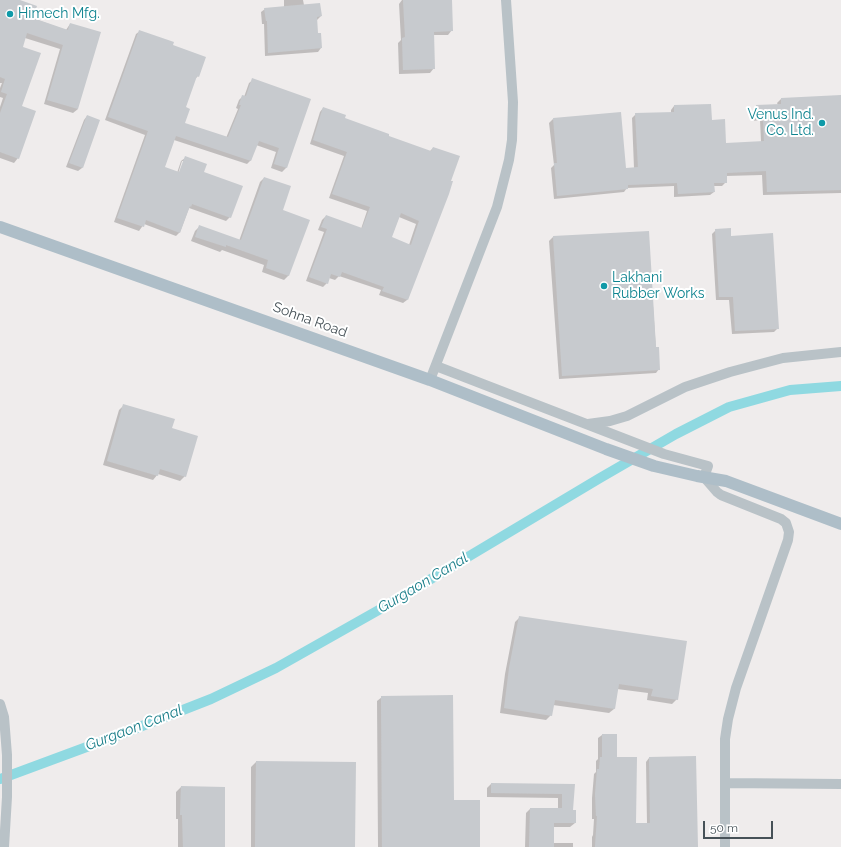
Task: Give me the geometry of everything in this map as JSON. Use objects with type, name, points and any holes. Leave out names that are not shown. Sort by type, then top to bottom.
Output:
[{"type":"main road","name":"Sohna Road","points":[[0,227],[430,380],[606,449],[654,466],[726,481],[841,524]]},
{"type":"street","points":[[430,380],[497,207],[509,160],[512,140],[513,102],[506,0]]},
{"type":"street","points":[[586,424],[610,421],[627,416],[685,387],[730,372],[783,358],[841,352]]},
{"type":"street","points":[[436,366],[664,454],[708,466],[704,477],[721,495],[781,519],[786,523],[789,532],[788,540],[736,688],[728,719],[725,739],[725,847]]},
{"type":"street","points":[[0,704],[4,717],[7,755],[7,797],[4,847]]},
{"type":"street","points":[[725,783],[841,784]]},
{"type":"building","points":[[0,0],[20,0],[37,6],[33,18],[68,30],[70,23],[101,32],[78,109],[47,100],[63,45],[27,33],[23,47],[41,53],[22,106],[36,111],[19,159],[0,152],[0,113],[7,94],[1,92],[5,79],[0,77]]},
{"type":"building","points":[[403,0],[452,0],[453,31],[434,32],[435,69],[403,70],[402,38],[405,37]]},
{"type":"building","points":[[320,3],[322,16],[317,17],[318,33],[321,33],[322,48],[268,53],[267,21],[264,8]]},
{"type":"building","points":[[139,30],[174,42],[173,45],[206,57],[199,77],[197,76],[186,107],[190,109],[185,123],[228,137],[241,105],[239,105],[242,95],[246,96],[252,78],[311,99],[287,168],[274,164],[279,148],[259,141],[251,161],[176,136],[165,167],[179,172],[185,156],[207,164],[204,172],[243,186],[231,218],[192,204],[180,233],[146,220],[144,227],[117,218],[148,131],[108,117]]},
{"type":"building","points":[[841,95],[841,190],[767,192],[766,171],[727,173],[727,183],[714,183],[715,192],[678,194],[677,183],[628,185],[628,189],[557,196],[554,163],[557,163],[553,118],[621,112],[626,168],[638,167],[635,113],[674,112],[674,105],[711,104],[712,120],[725,119],[726,143],[764,141],[763,117],[757,118],[756,105],[781,104],[781,98]]},
{"type":"building","points":[[323,107],[346,115],[345,118],[389,134],[389,136],[431,151],[433,147],[460,156],[451,181],[453,181],[449,194],[408,300],[382,291],[384,287],[342,272],[340,277],[331,274],[328,284],[309,277],[327,229],[321,227],[326,215],[362,228],[370,207],[332,194],[347,152],[313,140]],"holes":[[[401,213],[419,221],[411,245],[392,237]]]},
{"type":"building","points":[[87,115],[100,120],[83,168],[69,163]]},
{"type":"building","points":[[264,177],[291,186],[283,210],[310,220],[289,276],[266,268],[268,260],[226,245],[226,247],[195,237],[199,225],[241,240]]},
{"type":"building","points":[[731,228],[731,236],[773,233],[779,329],[735,331],[733,297],[719,297],[715,229]]},
{"type":"building","name":"Lakhani Rubber Works","points":[[649,231],[656,347],[659,347],[660,370],[562,376],[553,236]]},
{"type":"building","points":[[123,404],[175,419],[172,428],[198,436],[186,477],[160,469],[158,476],[107,461]]},
{"type":"building","points":[[519,616],[687,641],[678,700],[651,696],[653,689],[619,684],[615,709],[555,700],[552,716],[504,708],[509,668]]},
{"type":"building","points":[[453,695],[454,800],[480,800],[480,847],[382,847],[381,696]]},
{"type":"building","points":[[602,734],[617,734],[617,757],[637,757],[636,823],[650,823],[649,757],[696,756],[698,847],[595,847],[597,816],[595,794],[597,769],[599,769],[600,757],[602,757]]},
{"type":"building","points":[[256,761],[356,762],[355,847],[255,847]]},
{"type":"building","points":[[491,783],[575,784],[573,810],[576,810],[576,823],[554,823],[554,847],[529,847],[530,808],[562,808],[562,794],[491,793]]},
{"type":"building","points":[[181,786],[225,787],[225,847],[183,847],[182,815],[180,815]]},
{"type":"waterway","name":"Gurgaon Canal","points":[[0,779],[211,699],[276,668],[384,607],[676,434],[729,407],[790,390],[841,386]]},
{"type":"place","name":"Himech Mfg.","points":[[10,14]]},
{"type":"place","name":"Venus Ind. Co. Ltd.","points":[[822,123]]},
{"type":"place","name":"Lakhani Rubber Works","points":[[604,286]]}]
